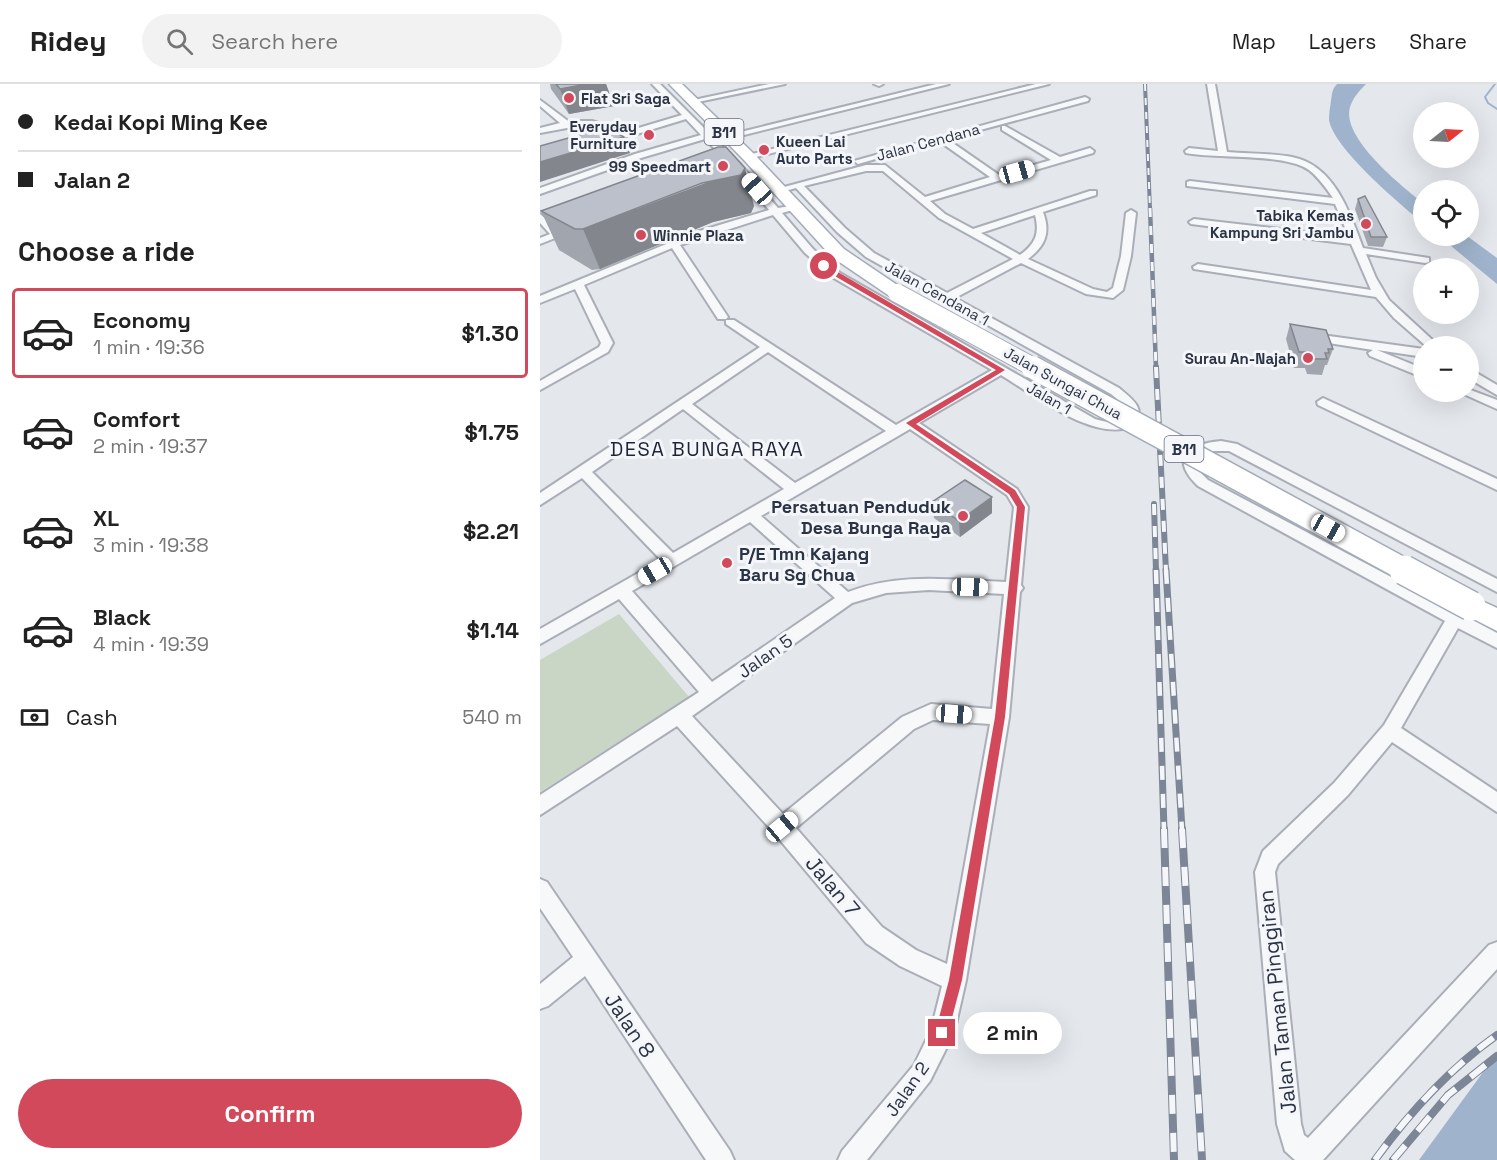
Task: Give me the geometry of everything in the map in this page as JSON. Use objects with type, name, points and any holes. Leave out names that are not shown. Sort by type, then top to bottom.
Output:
[{"type":"main road","name":"Jalan Sungai Chua","points":[[670,89],[693,101],[748,156],[815,231],[846,259],[897,293],[1463,613],[1497,621]]},
{"type":"street","name":"Jalan 1","points":[[656,84],[670,89],[733,169],[836,276],[1090,422]]},
{"type":"street","points":[[693,101],[777,84]]},
{"type":"street","points":[[540,191],[626,160],[708,136],[945,84]]},
{"type":"street","points":[[748,156],[1045,84]]},
{"type":"street","points":[[1211,84],[1223,153]]},
{"type":"street","name":"Jalan Cendana","points":[[775,186],[1085,99]]},
{"type":"street","points":[[542,106],[566,124]]},
{"type":"street","points":[[593,145],[689,116]]},
{"type":"street","points":[[540,131],[575,121],[589,122],[624,135]]},
{"type":"street","points":[[1005,128],[1058,160]]},
{"type":"street","points":[[940,138],[997,178]]},
{"type":"street","points":[[923,200],[1090,151]]},
{"type":"street","points":[[1189,151],[1300,161],[1330,184],[1379,294],[1405,323],[1421,336]]},
{"type":"street","points":[[775,186],[798,185],[866,168],[881,167],[889,170],[942,216],[971,233],[1090,292],[1109,296],[1118,290],[1126,256],[1131,213]]},
{"type":"street","points":[[1190,184],[1339,202]]},
{"type":"street","name":"Jalan Cendana 1","points":[[798,185],[856,244],[945,298],[1115,391],[1128,401],[1133,409],[1132,419],[1125,427],[1107,428],[1090,422]]},
{"type":"street","points":[[971,233],[1093,193]]},
{"type":"street","points":[[540,300],[675,245],[773,211],[793,207]]},
{"type":"street","points":[[945,298],[1032,252],[1042,235],[1038,211]]},
{"type":"street","points":[[540,218],[558,235]]},
{"type":"street","points":[[1194,222],[1357,246],[1415,258]]},
{"type":"street","points":[[540,242],[580,226]]},
{"type":"street","points":[[796,237],[815,231]]},
{"type":"street","points":[[675,245],[726,320],[896,431]]},
{"type":"street","points":[[1198,267],[1379,294]]},
{"type":"street","points":[[540,386],[604,349],[607,344],[578,284]]},
{"type":"street","points":[[1291,335],[1413,352]]},
{"type":"street","points":[[1353,344],[1413,369]]},
{"type":"street","points":[[540,500],[767,347]]},
{"type":"street","points":[[540,637],[1001,370]]},
{"type":"street","points":[[1479,379],[1497,391]]},
{"type":"street","points":[[1479,398],[1497,405]]},
{"type":"street","points":[[1323,402],[1497,485]]},
{"type":"street","points":[[683,403],[794,490]]},
{"type":"street","name":"Jalan 2","points":[[851,1160],[922,1073],[942,1033],[955,980],[1000,717],[1021,507],[1012,492],[910,423]]},
{"type":"street","points":[[1497,586],[1232,447],[1221,445],[1201,449],[1193,454],[1189,462],[1190,470],[1203,483],[1463,613],[1497,641]]},
{"type":"street","points":[[583,471],[672,561]]},
{"type":"street","points":[[751,515],[846,599]]},
{"type":"street","name":"Jalan 5","points":[[540,806],[679,715],[846,599],[871,589],[903,585],[1014,588]]},
{"type":"street","points":[[621,590],[711,693]]},
{"type":"street","name":"Jalan Taman Pinggiran","points":[[1463,613],[1390,731],[1341,789],[1269,858],[1265,872],[1289,1124],[1294,1142],[1309,1156],[1497,953]]},
{"type":"street","points":[[782,827],[908,723],[931,712],[1000,717]]},
{"type":"street","name":"Jalan 7","points":[[679,715],[782,827],[874,935],[908,958],[955,980]]},
{"type":"street","points":[[1390,731],[1497,803]]},
{"type":"street","name":"Jalan 8","points":[[540,889],[721,1160]]},
{"type":"street","points":[[540,999],[587,960]]},
{"type":"green space","points":[[619,614],[689,697],[540,792],[540,660]]},
{"type":"water","points":[[1337,84],[1366,84],[1356,95],[1350,107],[1350,119],[1355,133],[1375,160],[1413,195],[1413,215],[1369,175],[1343,146],[1334,132],[1329,115],[1334,88]]},
{"type":"water","points":[[1479,245],[1497,258],[1497,284],[1479,269],[1479,258],[1466,258],[1451,246]]},
{"type":"water","points":[[1497,1053],[1497,1160],[1419,1160]]},
{"type":"building","points":[[556,84],[587,84],[560,89]]},
{"type":"building","points":[[607,127],[624,137],[540,162],[540,146]]},
{"type":"building","points":[[718,147],[726,147],[745,168],[741,175],[702,183],[583,229],[575,229],[541,211]]},
{"type":"building","points":[[1365,196],[1387,237],[1371,237],[1358,199]]},
{"type":"building","points":[[1290,324],[1326,330],[1333,349],[1328,349],[1329,353],[1325,353],[1327,359],[1312,359],[1310,352],[1299,352]]},
{"type":"building","points":[[965,480],[992,497],[959,521],[932,502]]},
{"type":"waterway","points":[[1495,84],[1485,97],[1488,103],[1497,109]]},
{"type":"railway","points":[[1145,84],[1150,209]]},
{"type":"railway","points":[[1150,208],[1156,368]]},
{"type":"railway","points":[[1156,367],[1166,571]]},
{"type":"railway","points":[[1154,504],[1156,571]]},
{"type":"railway","points":[[1156,570],[1164,830]]},
{"type":"railway","points":[[1166,570],[1182,830]]},
{"type":"railway","points":[[1164,829],[1174,1160]]},
{"type":"railway","points":[[1182,829],[1202,1160]]},
{"type":"railway","points":[[1375,1160],[1402,1125],[1446,1077],[1497,1035]]},
{"type":"railway","points":[[1393,1160],[1448,1095],[1497,1056]]},
{"type":"place","name":"Flat Sri Saga","points":[[569,98]]},
{"type":"place","name":"Everyday Furniture","points":[[649,135]]},
{"type":"place","name":"Kueen Lai Auto Parts","points":[[764,150]]},
{"type":"place","name":"99 Speedmart","points":[[723,166]]},
{"type":"place","name":"Tabika Kemas Kampung Sri Jambu","points":[[1366,224]]},
{"type":"place","name":"Winnie Plaza","points":[[641,235]]},
{"type":"place","name":"Surau An-Najah","points":[[1308,358]]},
{"type":"place","name":"Persatuan Penduduk Desa Bunga Raya","points":[[963,516]]},
{"type":"place","name":"P/E Tmn Kajang Baru Sg Chua","points":[[727,563]]},
{"type":"district","name":"DESA BUNGA RAYA","points":[[707,449]]},
{"type":"route","points":[[824,266],[836,276],[1001,370],[910,423],[1012,492],[1021,507],[1000,717],[955,980],[942,1033]]}]
